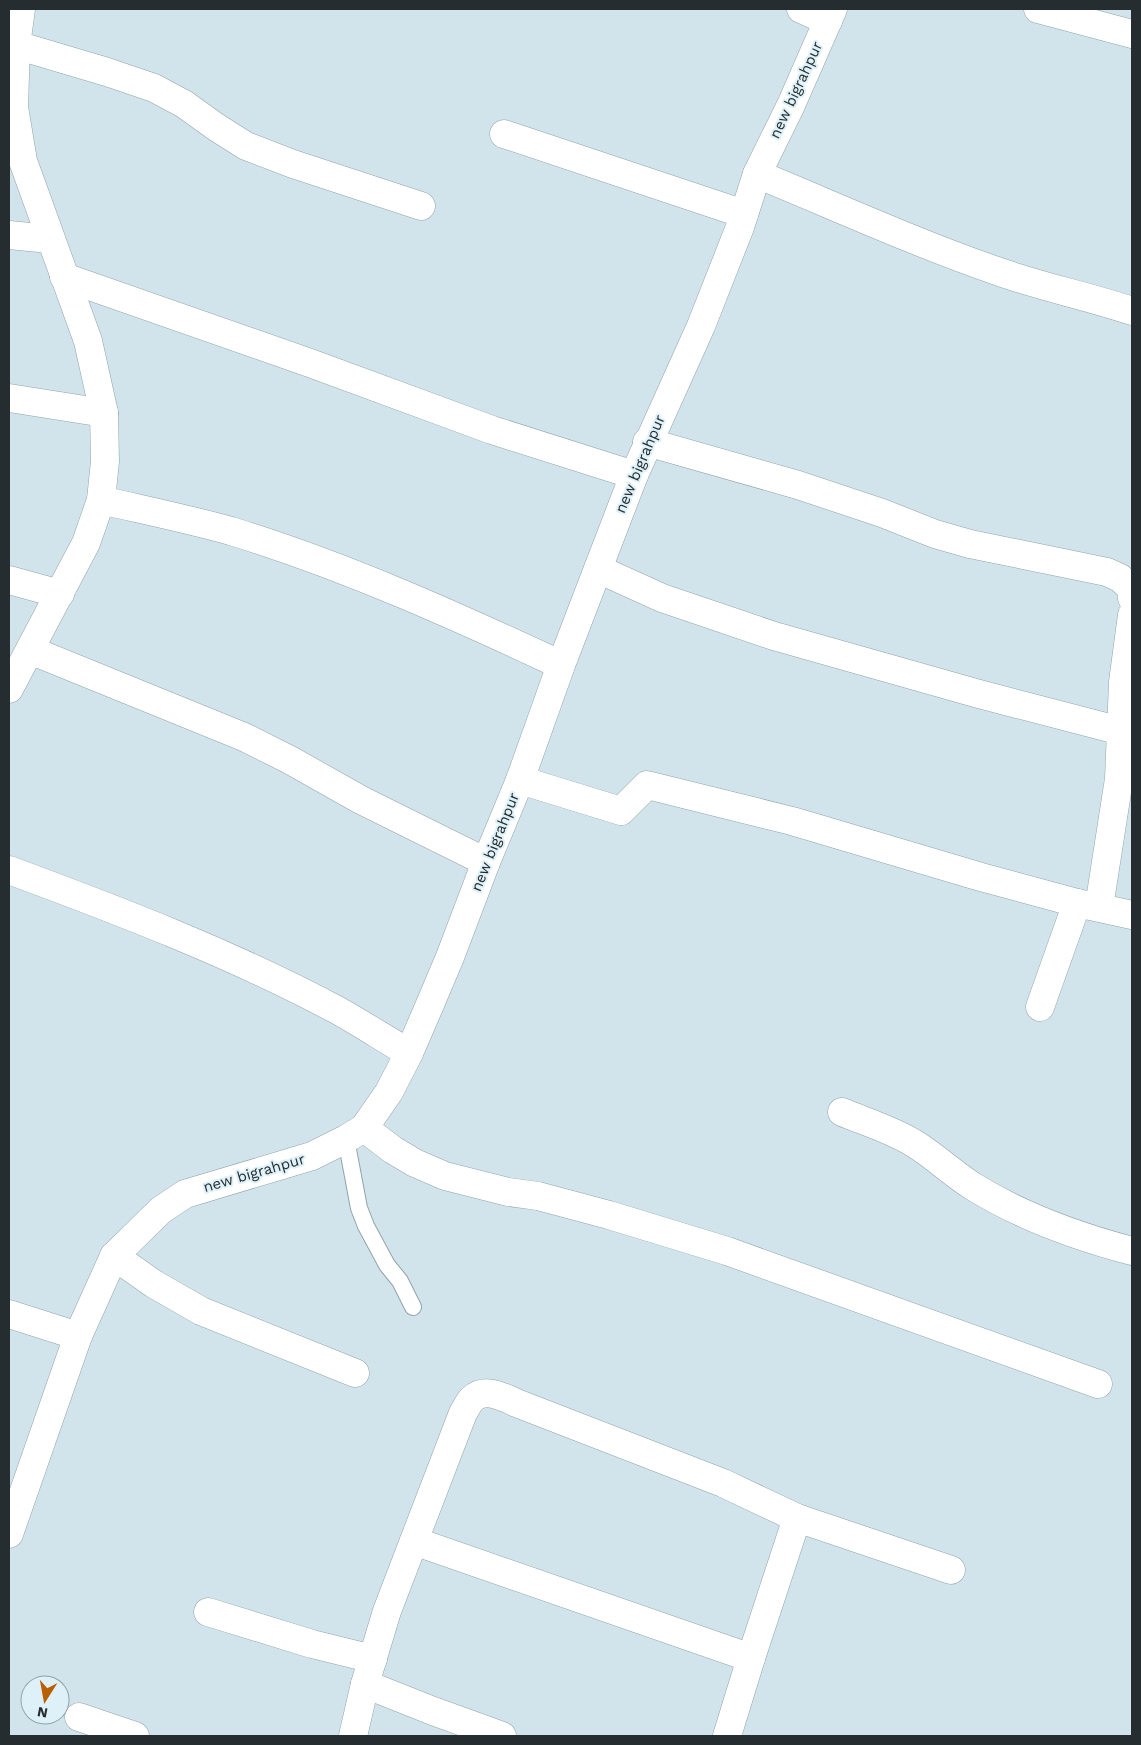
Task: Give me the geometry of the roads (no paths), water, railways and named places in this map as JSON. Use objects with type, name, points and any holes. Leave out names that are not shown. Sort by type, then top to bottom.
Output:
[{"type":"street","points":[[9,689],[86,543],[101,500],[104,461],[104,413],[88,341],[23,161],[14,107],[16,45],[21,9]]},
{"type":"street","points":[[801,9],[830,15]]},
{"type":"street","points":[[1038,9],[1132,34]]},
{"type":"street","name":"new bigrahpur","points":[[10,1524],[78,1336],[114,1256],[161,1210],[185,1194],[312,1156],[355,1133],[389,1092],[409,1053],[450,957],[520,780],[561,665],[647,442],[701,326],[744,214],[757,174],[830,15]]},
{"type":"street","points":[[16,45],[154,88],[184,104],[246,146],[421,206]]},
{"type":"street","points":[[504,134],[744,214]]},
{"type":"street","points":[[757,174],[994,271],[1132,311]]},
{"type":"street","points":[[9,235],[50,240]]},
{"type":"street","points":[[64,277],[310,363],[492,430],[634,475]]},
{"type":"street","points":[[9,398],[104,413]]},
{"type":"street","points":[[647,442],[798,485],[882,513],[935,534],[970,544],[1107,572],[1120,578],[1131,588],[1132,598]]},
{"type":"street","points":[[101,500],[230,531],[310,558],[451,614],[561,665]]},
{"type":"street","points":[[598,569],[662,598],[774,636],[979,694],[1120,731]]},
{"type":"street","points":[[9,580],[60,594]]},
{"type":"street","points":[[1040,1007],[1088,905],[1124,803],[1119,778],[1120,731],[1126,659],[1132,616]]},
{"type":"street","points":[[30,650],[244,737],[290,760],[361,800],[486,862]]},
{"type":"street","points":[[520,780],[621,811],[647,785],[792,821],[946,868],[1132,915]]},
{"type":"street","points":[[9,870],[161,928],[254,970],[337,1011],[409,1053]]},
{"type":"street","points":[[842,1112],[915,1144],[973,1186],[1006,1205],[1099,1242],[1132,1251]]},
{"type":"street","points":[[355,1133],[445,1176],[508,1192],[538,1196],[695,1240],[1098,1384]]},
{"type":"street","points":[[114,1256],[154,1284],[202,1310],[355,1373]]},
{"type":"street","points":[[9,1314],[78,1336]]},
{"type":"street","points":[[353,1736],[369,1671],[387,1611],[463,1414],[473,1398],[486,1393],[500,1396],[723,1483],[797,1518],[951,1570]]},
{"type":"street","points":[[727,1736],[797,1518]]},
{"type":"street","points":[[414,1541],[751,1658]]},
{"type":"street","points":[[208,1612],[302,1641],[369,1671],[433,1711],[502,1736]]},
{"type":"street","points":[[79,1717],[135,1736]]},
{"type":"lane","points":[[355,1133],[359,1208],[366,1226],[387,1265],[400,1281],[413,1307]]}]
